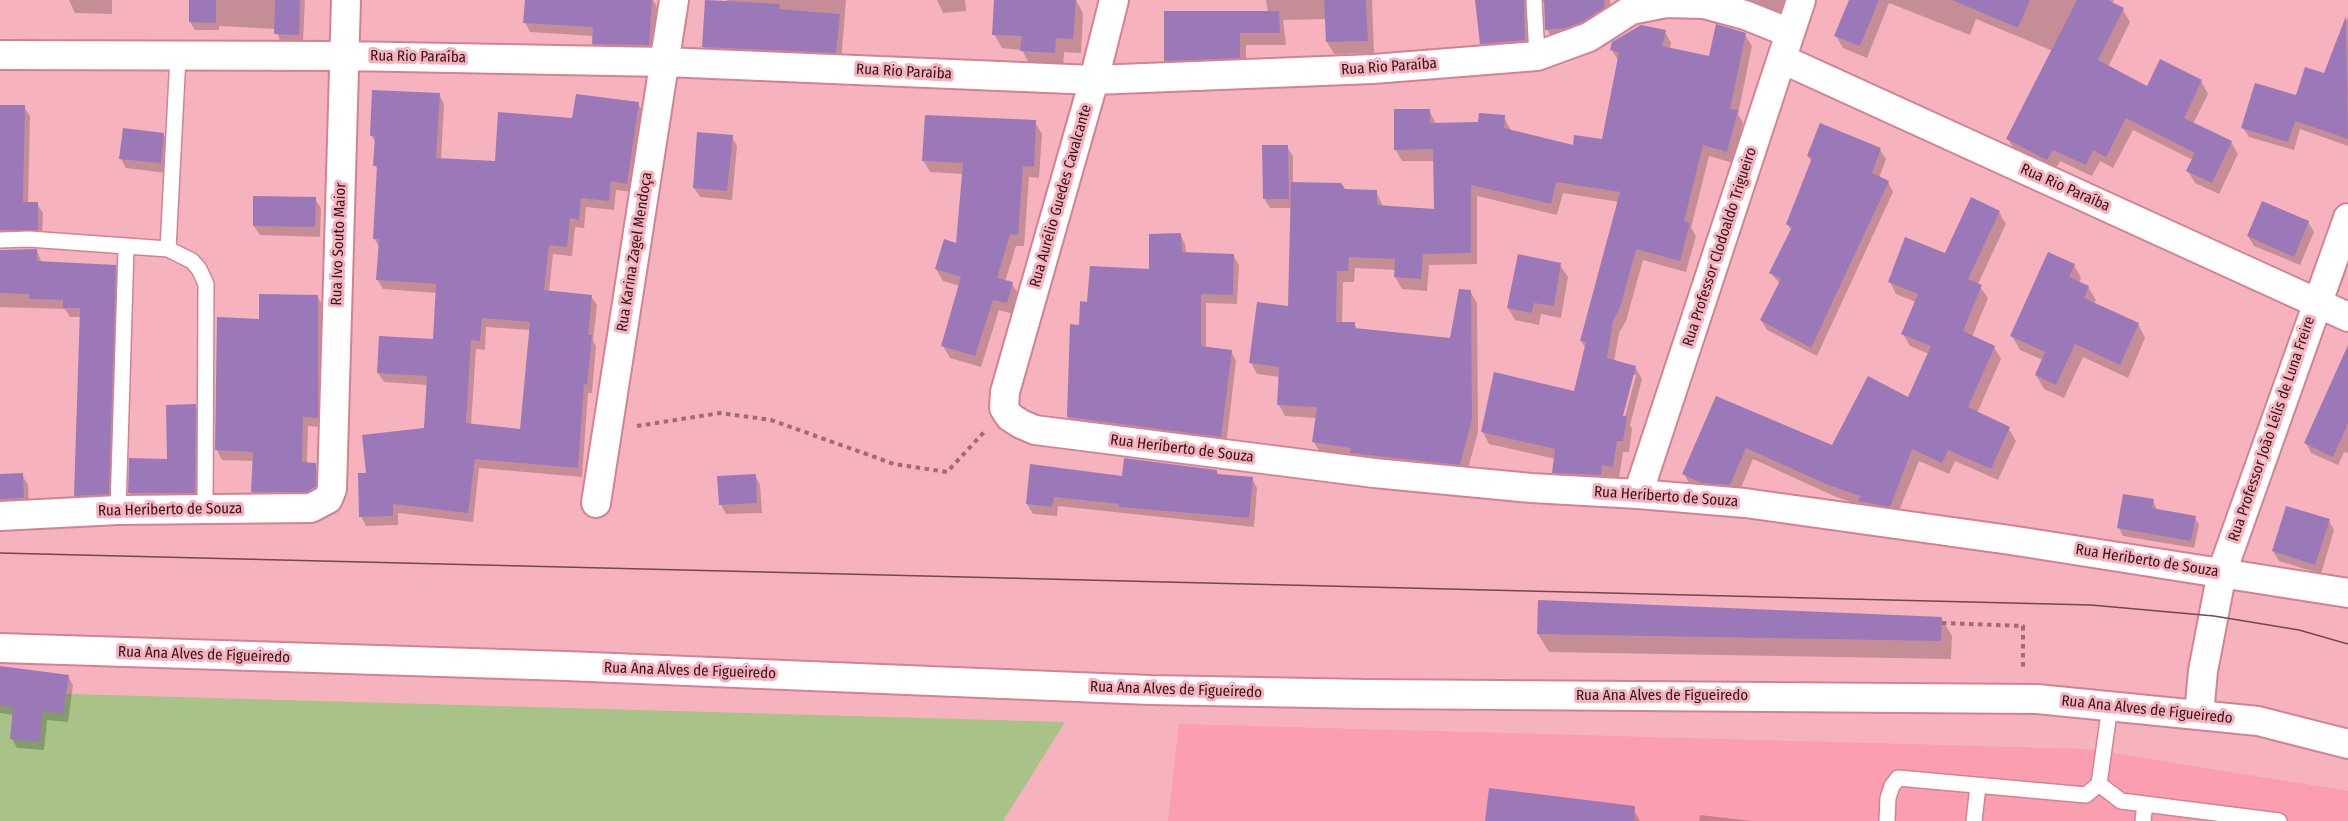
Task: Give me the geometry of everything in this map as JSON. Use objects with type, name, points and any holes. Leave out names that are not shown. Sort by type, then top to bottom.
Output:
[{"type":"street","name":"Rua Ivo Souto Maior","points":[[332,489],[346,0]]},
{"type":"street","name":"Rua Karina Zagel Mendoça","points":[[596,503],[674,0]]},
{"type":"street","name":"Rua Aurélio Guedes Cavalcante","points":[[1004,400],[1094,80],[1114,0]]},
{"type":"street","name":"Rua Professor Clodoaldo Trigueiro","points":[[1638,494],[1801,0]]},
{"type":"street","name":"Rua Rio Paraíba","points":[[0,54],[344,56],[665,62],[1094,80],[1373,69],[1537,56],[1589,37],[1631,10],[1666,3],[1704,4],[1745,15],[1786,46],[2348,317]]},
{"type":"street","name":"Rua Professor João Lélis de Luna Freire","points":[[2199,714],[2203,671],[2222,572],[2348,218]]},
{"type":"street","name":"Rua Heriberto de Souza","points":[[1004,400],[1010,417],[1035,430],[1374,473],[1531,488],[1638,494],[1756,505],[2222,572],[2348,593]]},
{"type":"street","name":"Rua Heriberto de Souza","points":[[0,516],[118,510],[197,508],[205,511],[311,508],[328,499],[332,489]]},
{"type":"street","name":"Rua Ana Alves de Figueiredo","points":[[0,648],[566,666],[1150,690],[1379,694],[2022,698],[2258,721],[2348,744]]},
{"type":"lane","points":[[1534,0],[1537,56]]},
{"type":"lane","points":[[168,249],[178,56]]},
{"type":"lane","points":[[0,240],[29,239],[126,248],[168,249],[192,261],[199,269],[206,284],[205,511]]},
{"type":"lane","points":[[118,510],[126,248]]},
{"type":"lane","points":[[1887,821],[1890,792],[1898,778],[2086,795],[2099,784],[2110,706]]},
{"type":"lane","points":[[2099,784],[2121,801],[2279,821]]},
{"type":"lane","points":[[1974,821],[1978,786]]},
{"type":"lane","points":[[2143,821],[2145,804]]},
{"type":"path","points":[[607,434],[650,422],[720,413],[771,420],[894,464],[947,472],[1004,400]]},
{"type":"path","points":[[1942,623],[2023,626],[2022,698]]},
{"type":"shaded area","points":[[1179,724],[2089,749],[2348,791],[2348,821],[1168,821]]},
{"type":"green space","points":[[0,692],[1065,722],[1003,821],[0,821]]},
{"type":"building","points":[[189,0],[216,0],[216,23],[189,22]]},
{"type":"building","points":[[275,0],[300,0],[299,35],[274,34]]},
{"type":"building","points":[[525,0],[652,0],[649,45],[592,44],[593,27],[523,23]]},
{"type":"building","points":[[705,0],[780,4],[779,9],[840,14],[836,53],[702,47]]},
{"type":"building","points":[[994,0],[1076,0],[1073,39],[1056,38],[1055,53],[1020,51],[1022,36],[992,35]]},
{"type":"building","points":[[1324,0],[1366,0],[1368,41],[1326,42]]},
{"type":"building","points":[[1475,0],[1524,0],[1525,40],[1480,44]]},
{"type":"building","points":[[1544,0],[1604,0],[1605,7],[1582,22],[1565,28],[1545,30]]},
{"type":"building","points":[[1849,0],[1879,0],[1860,46],[1834,36]]},
{"type":"building","points":[[1952,0],[2030,0],[2018,28]]},
{"type":"building","points":[[2077,0],[2108,0],[2124,8],[2098,60],[2147,86],[2160,59],[2202,80],[2184,118],[2232,141],[2212,183],[2186,171],[2195,153],[2126,118],[2106,157],[2093,150],[2086,165],[2053,150],[2047,160],[2006,139]]},
{"type":"building","points":[[1164,11],[1279,11],[1280,33],[1240,33],[1240,58],[1164,61]]},
{"type":"building","points":[[2346,16],[2348,139],[2295,121],[2288,142],[2241,128],[2255,83],[2296,95],[2305,67],[2324,73]]},
{"type":"building","points":[[1716,24],[1746,33],[1730,109],[1738,110],[1727,152],[1703,145],[1684,221],[1690,223],[1680,261],[1636,249],[1620,308],[1613,321],[1607,358],[1636,366],[1623,416],[1627,416],[1623,441],[1617,441],[1613,467],[1602,465],[1601,475],[1552,473],[1555,449],[1481,432],[1494,372],[1574,391],[1586,342],[1580,341],[1620,192],[1556,182],[1551,204],[1471,185],[1471,253],[1423,254],[1421,279],[1394,277],[1395,259],[1349,257],[1348,271],[1337,271],[1336,322],[1355,322],[1355,328],[1450,338],[1459,289],[1471,290],[1472,419],[1460,465],[1350,453],[1351,448],[1312,442],[1317,407],[1277,405],[1279,367],[1249,363],[1257,302],[1288,306],[1291,182],[1341,183],[1345,189],[1377,190],[1377,205],[1434,209],[1433,149],[1394,150],[1394,109],[1430,109],[1430,123],[1478,122],[1479,113],[1505,115],[1504,128],[1573,145],[1574,135],[1602,139],[1619,52],[1610,50],[1612,42],[1641,25],[1666,30],[1662,46],[1709,56]]},
{"type":"building","points":[[372,90],[440,93],[436,158],[495,161],[498,112],[572,118],[576,94],[639,102],[627,184],[611,181],[609,201],[581,198],[579,220],[570,218],[567,247],[549,245],[544,290],[592,295],[588,335],[592,335],[587,385],[584,384],[578,468],[475,459],[468,513],[393,504],[393,516],[359,517],[358,473],[366,473],[362,435],[424,428],[427,376],[377,373],[379,336],[433,339],[436,284],[376,280],[379,239],[373,239],[377,166],[373,166],[375,136],[370,136]],"holes":[[[482,318],[530,322],[520,429],[466,423],[471,340],[480,341]]]},
{"type":"building","points":[[0,105],[25,105],[23,202],[38,202],[38,230],[0,230]]},
{"type":"building","points":[[925,115],[1036,120],[1034,167],[1023,166],[1018,235],[1010,234],[997,278],[1013,282],[1007,303],[993,300],[975,356],[941,346],[961,277],[935,269],[944,239],[956,243],[963,163],[922,161]]},
{"type":"building","points":[[1820,123],[1881,148],[1872,173],[1889,181],[1811,348],[1760,320],[1781,279],[1769,273],[1792,227],[1786,224],[1812,158],[1807,156]]},
{"type":"building","points":[[123,128],[164,133],[161,163],[119,159]]},
{"type":"building","points":[[697,132],[733,135],[727,191],[693,188]]},
{"type":"building","points":[[1262,145],[1288,145],[1289,199],[1263,199]]},
{"type":"building","points":[[253,196],[316,197],[315,227],[253,226]]},
{"type":"building","points":[[1971,197],[2000,211],[1968,279],[1982,285],[1963,331],[1995,346],[1968,407],[2010,427],[1991,469],[1948,450],[1942,463],[1912,449],[1890,507],[1858,501],[1860,496],[1826,484],[1746,448],[1730,485],[1702,483],[1682,474],[1716,396],[1832,445],[1868,376],[1908,397],[1931,346],[1901,334],[1918,294],[1888,282],[1905,237],[1945,253]]},
{"type":"building","points":[[2262,201],[2309,221],[2294,257],[2247,236]]},
{"type":"building","points":[[1181,233],[1182,252],[1234,254],[1233,295],[1201,294],[1201,346],[1232,350],[1221,437],[1067,417],[1070,324],[1079,325],[1080,301],[1087,302],[1090,266],[1149,269],[1149,234]]},
{"type":"building","points":[[37,249],[37,261],[116,265],[109,494],[74,496],[80,308],[63,308],[63,300],[29,299],[29,294],[0,293],[0,250]]},
{"type":"building","points":[[2048,252],[2075,264],[2069,277],[2089,286],[2084,298],[2139,323],[2120,365],[2075,344],[2056,385],[2035,375],[2045,352],[2010,336]]},
{"type":"building","points":[[1518,254],[1561,263],[1554,306],[1534,303],[1532,313],[1507,308]]},
{"type":"building","points":[[259,294],[318,295],[318,418],[303,417],[302,462],[316,463],[316,486],[307,492],[251,492],[253,452],[215,450],[217,317],[259,319]]},
{"type":"building","points":[[2348,345],[2348,423],[2333,457],[2304,443]]},
{"type":"building","points":[[196,404],[195,493],[128,493],[129,458],[167,459],[166,405]]},
{"type":"building","points":[[1124,458],[1217,470],[1217,474],[1253,477],[1249,518],[1119,507],[1119,504],[1054,497],[1052,507],[1026,504],[1030,464],[1122,476]]},
{"type":"building","points":[[23,473],[24,498],[0,499],[0,474]]},
{"type":"building","points":[[756,474],[757,503],[719,505],[717,476]]},
{"type":"building","points":[[2123,494],[2154,499],[2152,508],[2196,516],[2191,541],[2117,528]]},
{"type":"building","points":[[2286,506],[2330,519],[2315,565],[2272,551]]},
{"type":"building","points":[[1538,600],[1942,617],[1941,641],[1537,634]]},
{"type":"building","points":[[0,666],[69,675],[63,714],[42,711],[40,742],[10,739],[13,707],[0,706]]},
{"type":"building","points":[[1489,788],[1635,806],[1634,821],[1485,821]]},
{"type":"tram line","points":[[0,553],[2091,605],[2214,616],[2299,630],[2348,644]]}]
